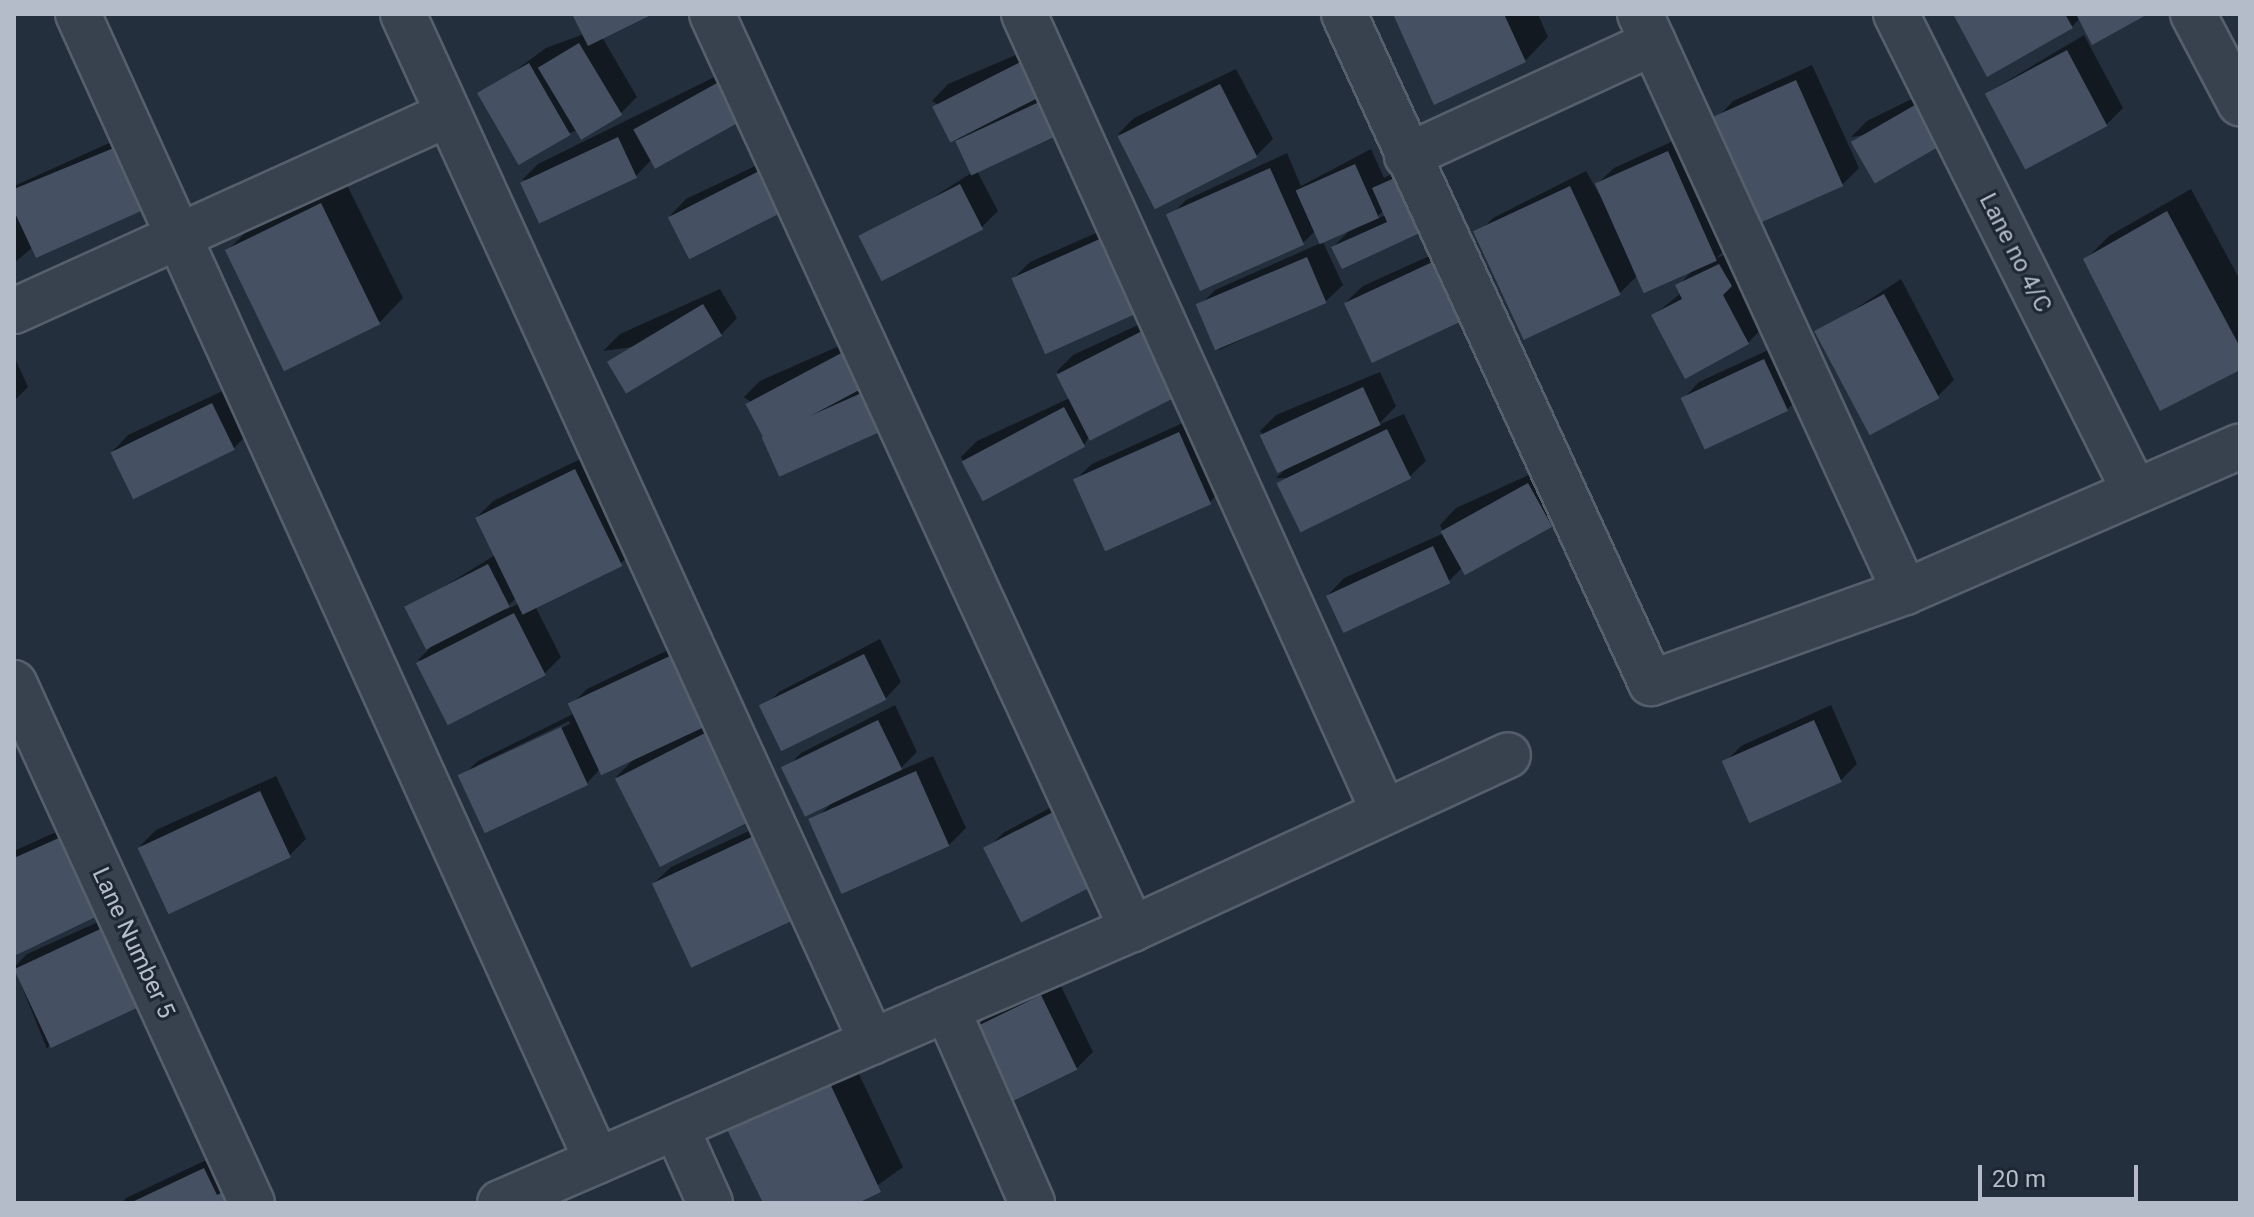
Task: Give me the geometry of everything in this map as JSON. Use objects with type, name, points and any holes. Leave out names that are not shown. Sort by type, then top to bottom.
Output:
[{"type":"street","points":[[78,14],[180,233],[597,1161]]},
{"type":"street","points":[[403,14],[446,115],[872,1042]]},
{"type":"street","points":[[712,14],[1132,929]]},
{"type":"street","points":[[1024,14],[1383,810]]},
{"type":"street","points":[[1344,14],[1651,683],[1905,592],[2240,446]]},
{"type":"street","name":"Lane no 4/C","points":[[1896,14],[2135,492]]},
{"type":"street","points":[[2193,14],[2240,103]]},
{"type":"street","points":[[1407,156],[1646,29],[1905,592]]},
{"type":"street","points":[[14,311],[180,233],[446,115]]},
{"type":"street","name":"Lane Number 5","points":[[14,683],[252,1203]]},
{"type":"street","points":[[500,1203],[1132,929],[1383,810],[1508,755]]},
{"type":"street","points":[[947,1009],[1032,1203]]},
{"type":"street","points":[[676,1127],[710,1203]]},
{"type":"building","points":[[572,14],[653,14],[588,46]]},
{"type":"building","points":[[1393,14],[1504,14],[1526,62],[1434,105]]},
{"type":"building","points":[[1953,14],[2065,14],[2073,28],[1987,77]]},
{"type":"building","points":[[2076,14],[2148,14],[2092,45]]},
{"type":"building","points":[[579,43],[622,115],[581,140],[538,68]]},
{"type":"building","points":[[2067,50],[2107,126],[2025,170],[1985,94]]},
{"type":"building","points":[[1032,56],[1050,92],[950,142],[932,107]]},
{"type":"building","points":[[529,63],[570,135],[519,165],[477,93]]},
{"type":"building","points":[[726,78],[748,117],[655,169],[633,129]]},
{"type":"building","points":[[1796,80],[1843,186],[1761,223],[1714,117]]},
{"type":"building","points":[[1220,84],[1257,157],[1155,209],[1118,136]]},
{"type":"building","points":[[1054,95],[1070,129],[971,176],[955,141]]},
{"type":"building","points":[[1927,98],[1951,140],[1875,184],[1851,142]]},
{"type":"building","points":[[618,137],[637,178],[539,223],[520,183]]},
{"type":"building","points":[[121,145],[150,207],[36,258],[14,211],[14,189]]},
{"type":"building","points":[[1668,151],[1717,261],[1644,293],[1595,184]]},
{"type":"building","points":[[1355,164],[1379,218],[1320,244],[1296,190]]},
{"type":"building","points":[[765,168],[786,210],[689,259],[668,217]]},
{"type":"building","points":[[1270,168],[1304,245],[1200,291],[1166,214]]},
{"type":"building","points":[[1401,175],[1426,230],[1342,269],[1331,247],[1387,222],[1372,188]]},
{"type":"building","points":[[960,184],[983,229],[882,281],[858,236]]},
{"type":"building","points":[[1570,186],[1621,295],[1524,340],[1473,231]]},
{"type":"building","points":[[321,203],[380,324],[284,371],[225,250]]},
{"type":"building","points":[[2167,211],[2240,347],[2240,370],[2160,411],[2083,259]]},
{"type":"building","points":[[1111,234],[1145,310],[1045,354],[1011,278]]},
{"type":"building","points":[[1307,257],[1327,303],[1215,350],[1196,304]]},
{"type":"building","points":[[1441,258],[1469,318],[1372,363],[1344,303]]},
{"type":"building","points":[[1719,264],[1732,286],[1723,295],[1749,344],[1685,379],[1651,315],[1682,299],[1675,285]]},
{"type":"building","points":[[1884,294],[1939,398],[1870,435],[1814,331]]},
{"type":"building","points":[[703,304],[722,336],[626,393],[607,362]]},
{"type":"building","points":[[1148,328],[1182,394],[1090,441],[1056,375]]},
{"type":"building","points":[[847,350],[866,386],[765,440],[745,404]]},
{"type":"building","points":[[1764,359],[1788,411],[1705,450],[1681,398]]},
{"type":"building","points":[[875,387],[892,426],[779,477],[762,437]]},
{"type":"building","points":[[1363,387],[1381,425],[1277,473],[1260,435]]},
{"type":"building","points":[[212,403],[235,450],[133,499],[110,453]]},
{"type":"building","points":[[1064,407],[1085,447],[983,501],[962,461]]},
{"type":"building","points":[[1387,429],[1411,478],[1301,532],[1276,483]]},
{"type":"building","points":[[1179,432],[1211,504],[1105,551],[1073,479]]},
{"type":"building","points":[[575,469],[622,566],[523,615],[475,518]]},
{"type":"building","points":[[1528,483],[1552,527],[1465,575],[1441,531]]},
{"type":"building","points":[[1433,546],[1450,583],[1343,633],[1326,596]]},
{"type":"building","points":[[488,564],[510,607],[426,649],[404,607]]},
{"type":"building","points":[[514,613],[546,675],[448,725],[416,663]]},
{"type":"building","points":[[864,654],[886,700],[781,751],[759,705]]},
{"type":"building","points":[[672,655],[705,727],[601,775],[568,704]]},
{"type":"building","points":[[878,720],[902,769],[805,817],[781,767]]},
{"type":"building","points":[[1814,720],[1842,782],[1749,823],[1722,761]]},
{"type":"building","points":[[561,727],[588,785],[485,833],[458,775]]},
{"type":"building","points":[[705,733],[750,821],[660,867],[615,779]]},
{"type":"building","points":[[916,771],[949,846],[842,894],[808,819]]},
{"type":"building","points":[[260,791],[291,857],[168,914],[138,848]]},
{"type":"building","points":[[1057,810],[1095,885],[1021,923],[983,848]]},
{"type":"building","points":[[70,833],[108,911],[14,956],[14,858]]},
{"type":"building","points":[[758,834],[797,918],[691,968],[652,883]]},
{"type":"building","points":[[111,924],[148,1003],[51,1048],[14,969]]},
{"type":"building","points":[[1041,995],[1077,1070],[1010,1102],[974,1028]]},
{"type":"building","points":[[826,1075],[881,1192],[858,1203],[763,1203],[721,1117]]},
{"type":"building","points":[[204,1168],[217,1195],[225,1191],[231,1203],[130,1203]]}]
